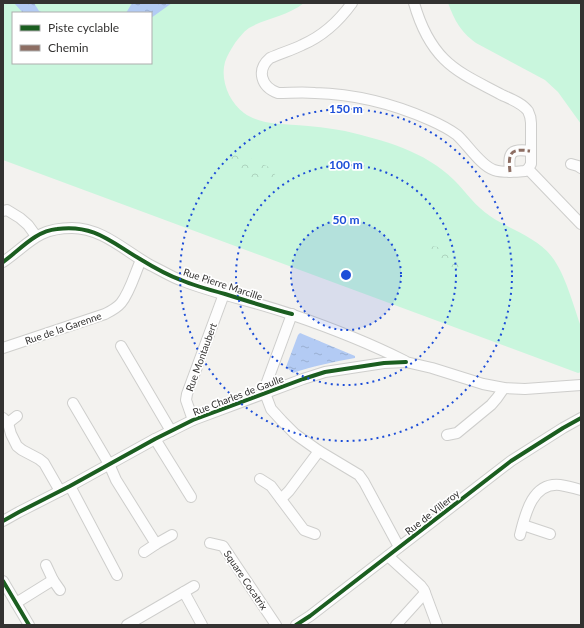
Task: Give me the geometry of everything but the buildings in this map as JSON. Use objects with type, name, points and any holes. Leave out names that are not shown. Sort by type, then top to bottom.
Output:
[{"type":"street","points":[[352,3],[328,30],[303,45],[270,58],[266,62],[263,67],[262,78],[269,88],[278,93],[314,92],[337,94],[384,103],[430,120],[443,127],[456,135],[485,165],[495,171],[510,172],[525,171],[528,169],[530,164],[531,123],[531,118],[528,112],[518,103],[455,69],[445,60],[437,52],[426,34],[414,3]]},
{"type":"street","points":[[510,172],[510,155],[517,150],[530,151]]},
{"type":"street","points":[[571,164],[581,168]]},
{"type":"street","points":[[528,169],[581,224]]},
{"type":"street","points":[[3,211],[6,210],[20,218],[28,225],[36,236]]},
{"type":"street","name":"Rue Pierre Marcille","points":[[3,262],[36,236],[56,229],[86,229],[110,239],[141,260],[181,280],[292,314],[385,351],[406,362]]},
{"type":"street","name":"Rue de la Garenne","points":[[3,348],[105,314],[114,309],[125,298],[141,260]]},
{"type":"street","name":"Rue Montaubert","points":[[194,420],[186,400],[187,394],[224,294]]},
{"type":"street","points":[[292,314],[267,382],[265,393],[271,409],[295,434],[358,475],[364,482],[399,547]]},
{"type":"street","points":[[121,346],[172,431]]},
{"type":"street","name":"Rue Charles de Gaulle","points":[[3,521],[155,439],[194,420],[325,372],[384,363],[406,362],[432,368],[483,384],[504,388],[526,389],[581,385]]},
{"type":"street","points":[[447,435],[457,433],[491,405],[498,398],[504,388]]},
{"type":"street","points":[[73,403],[109,464],[116,480],[156,544]]},
{"type":"street","points":[[17,416],[5,420],[10,434],[17,446],[44,463],[60,490]]},
{"type":"street","name":"Rue de Villeroy","points":[[296,625],[310,616],[511,461],[581,418]]},
{"type":"street","points":[[155,439],[190,491]]},
{"type":"street","points":[[281,499],[289,491],[319,451]]},
{"type":"street","points":[[260,479],[271,486],[304,530],[315,534]]},
{"type":"street","points":[[520,535],[526,512],[531,502],[543,488],[551,485],[560,485],[581,490]]},
{"type":"street","points":[[70,486],[116,575]]},
{"type":"street","points":[[522,525],[550,534]]},
{"type":"street","points":[[144,552],[172,535]]},
{"type":"street","name":"Square Cocatrix","points":[[210,543],[223,546],[276,625]]},
{"type":"street","points":[[388,556],[421,586],[437,625]]},
{"type":"street","points":[[46,565],[53,580],[60,590]]},
{"type":"street","points":[[16,603],[53,580]]},
{"type":"street","points":[[3,581],[29,625]]},
{"type":"street","points":[[127,625],[194,586]]},
{"type":"street","points":[[184,592],[202,625]]},
{"type":"street","points":[[396,625],[425,593]]},
{"type":"green space","points":[[3,3],[304,3],[291,11],[249,28],[235,43],[227,57],[224,69],[227,90],[234,103],[250,117],[263,121],[276,124],[302,125],[345,131],[374,138],[417,154],[443,170],[485,212],[539,244],[557,264],[568,289],[580,324],[581,372],[578,373],[3,160]]},
{"type":"green space","points":[[448,3],[581,3],[581,124],[558,92],[545,80],[470,39],[459,25]]},
{"type":"green space","points":[[228,151],[252,159],[271,168],[280,183],[253,178],[225,162],[218,154]]},
{"type":"green space","points":[[431,246],[445,248],[460,263],[459,271],[441,266],[432,259]]},
{"type":"water","points":[[14,3],[34,3],[39,11],[42,12],[22,12]]},
{"type":"water","points":[[132,3],[172,3],[152,17],[152,12],[127,12]]},
{"type":"water","points":[[300,333],[355,356],[355,358],[323,364],[293,373],[286,367]]},
{"type":"marked path","points":[[510,172],[509,160],[512,153],[518,150],[530,151]]},
{"type":"cycle path","points":[[3,262],[35,237],[49,230],[70,228],[82,229],[102,236],[155,268],[176,278],[203,288],[292,314]]},
{"type":"cycle path","points":[[3,521],[193,420],[325,372],[384,363],[406,362]]},
{"type":"cycle path","points":[[296,625],[310,616],[511,461],[581,418]]},
{"type":"cycle path","points":[[3,581],[29,625]]}]
